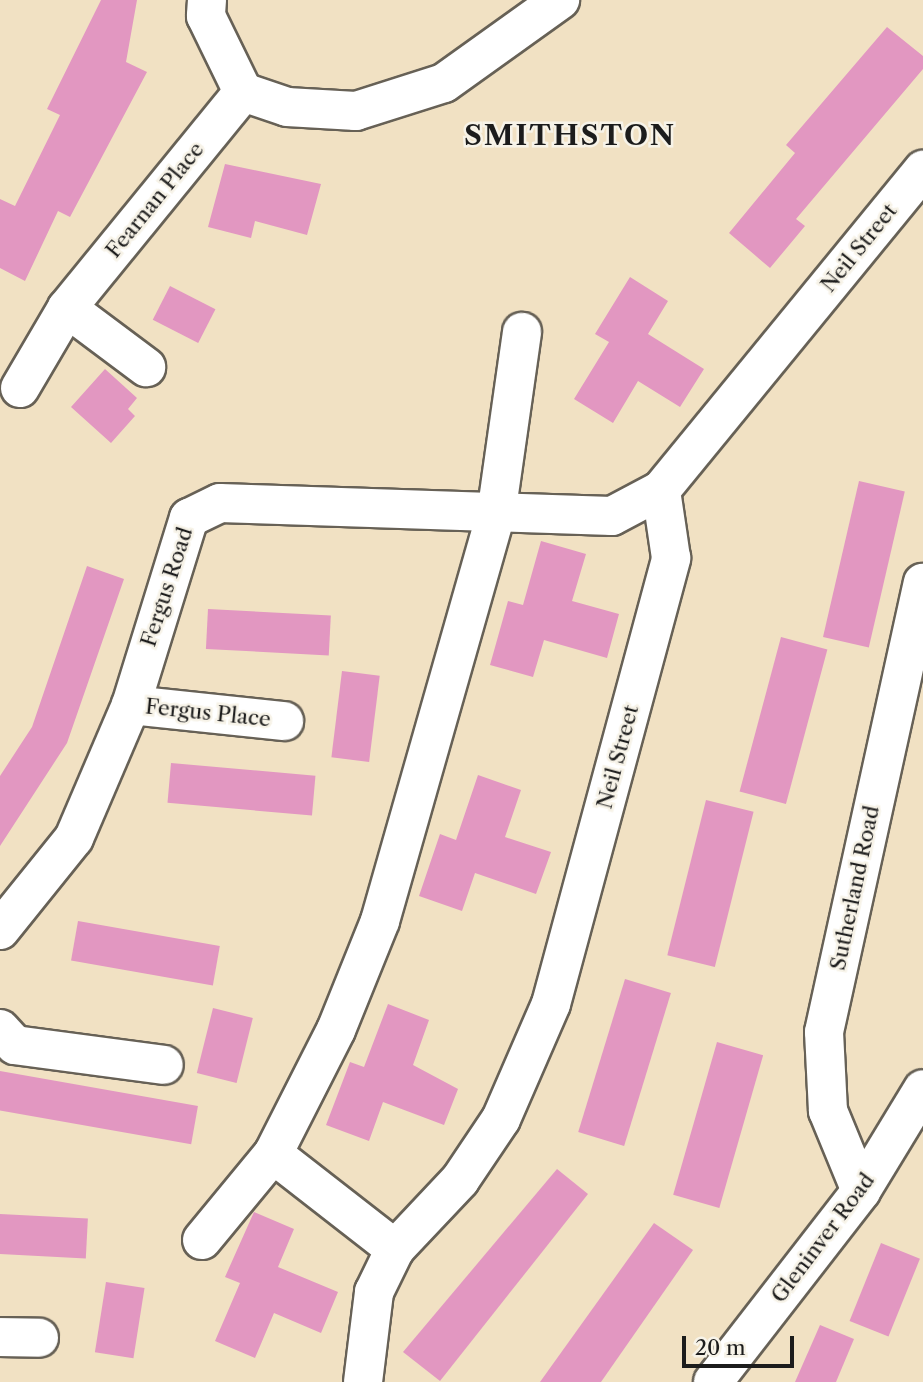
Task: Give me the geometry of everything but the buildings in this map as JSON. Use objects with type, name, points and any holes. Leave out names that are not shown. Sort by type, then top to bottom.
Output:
[{"type":"street","points":[[207,0],[206,16],[243,92],[287,107],[356,111],[444,83],[560,0]]},
{"type":"street","name":"Fearnan Place","points":[[20,388],[67,308],[243,92]]},
{"type":"street","name":"Neil Street","points":[[363,1382],[374,1292],[394,1249],[460,1180],[501,1119],[551,1004],[671,558],[661,491],[923,170]]},
{"type":"street","points":[[67,308],[146,367]]},
{"type":"street","points":[[202,1240],[273,1154],[336,1030],[380,921],[496,515],[522,332]]},
{"type":"street","name":"Fergus Road","points":[[0,930],[74,838],[131,705],[189,517],[220,503],[496,515],[612,516],[661,491]]},
{"type":"street","name":"Sutherland Road","points":[[860,1191],[828,1111],[824,1032],[923,583]]},
{"type":"street","name":"Fergus Place","points":[[131,705],[284,722]]},
{"type":"street","points":[[0,1029],[15,1045],[164,1065]]},
{"type":"street","name":"Gleninver Road","points":[[713,1382],[860,1191],[923,1088]]},
{"type":"street","points":[[273,1154],[394,1249]]},
{"type":"street","points":[[0,1337],[39,1338]]},
{"type":"district","name":"SMITHSTON","points":[[570,135]]}]
